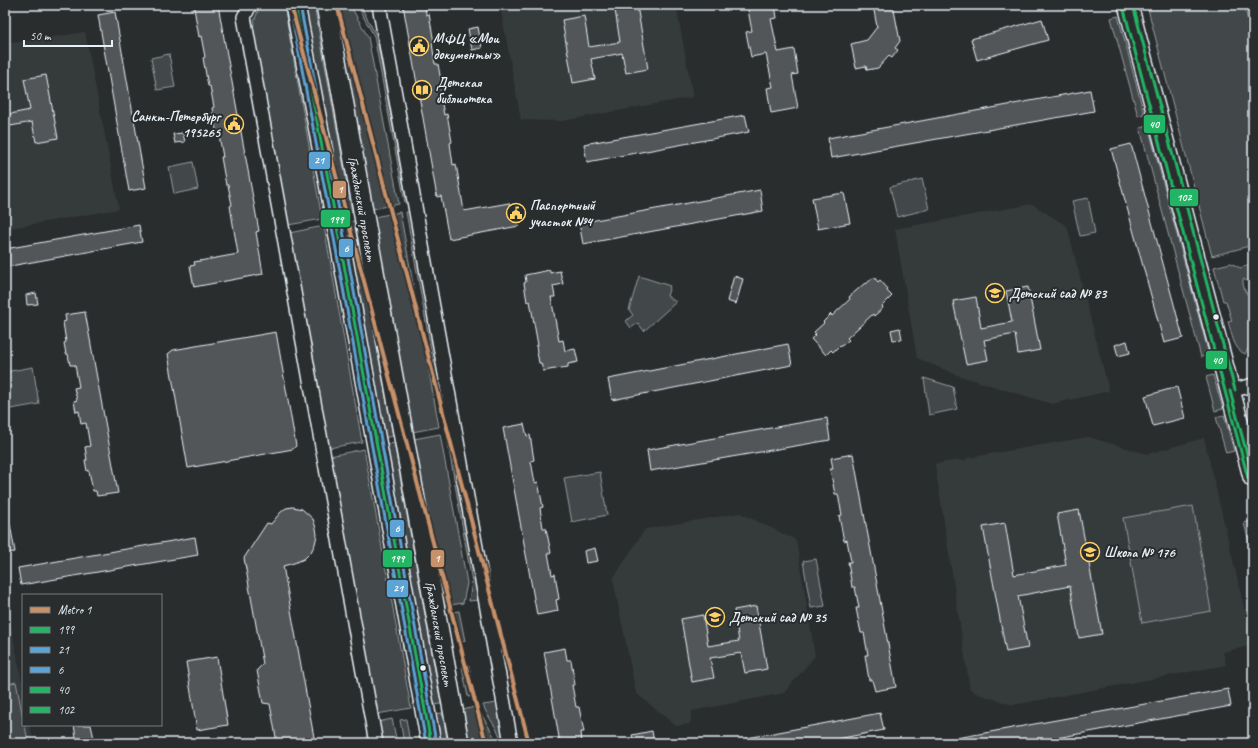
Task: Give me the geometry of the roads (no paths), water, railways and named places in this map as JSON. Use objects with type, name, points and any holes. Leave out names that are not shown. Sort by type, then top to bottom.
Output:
[{"type":"main road","name":"Гражданский проспект","points":[[295,5],[336,220],[431,743]]},
{"type":"main road","name":"Гражданский проспект","points":[[326,5],[459,743]]},
{"type":"main road","points":[[1128,5],[1253,477]]},
{"type":"street","points":[[250,5],[244,17],[376,743]]},
{"type":"street","points":[[379,5],[511,743]]},
{"type":"street","points":[[1230,391],[1253,385]]},
{"type":"metro line","name":"1","points":[[291,5],[486,743]]},
{"type":"metro line","name":"1","points":[[337,5],[529,743]]},
{"type":"place","name":"МФЦ «Мои документы»","points":[[419,46]]},
{"type":"place","name":"Детская библиотека","points":[[422,90]]},
{"type":"place","name":"Санкт-Петербург 195265","points":[[234,124]]},
{"type":"place","name":"Паспортный участок №4","points":[[516,213]]},
{"type":"place","name":"Детский сад № 83","points":[[995,293]]},
{"type":"place","name":"Школа № 176","points":[[1090,552]]},
{"type":"place","name":"Детский сад № 35","points":[[715,617]]}]
